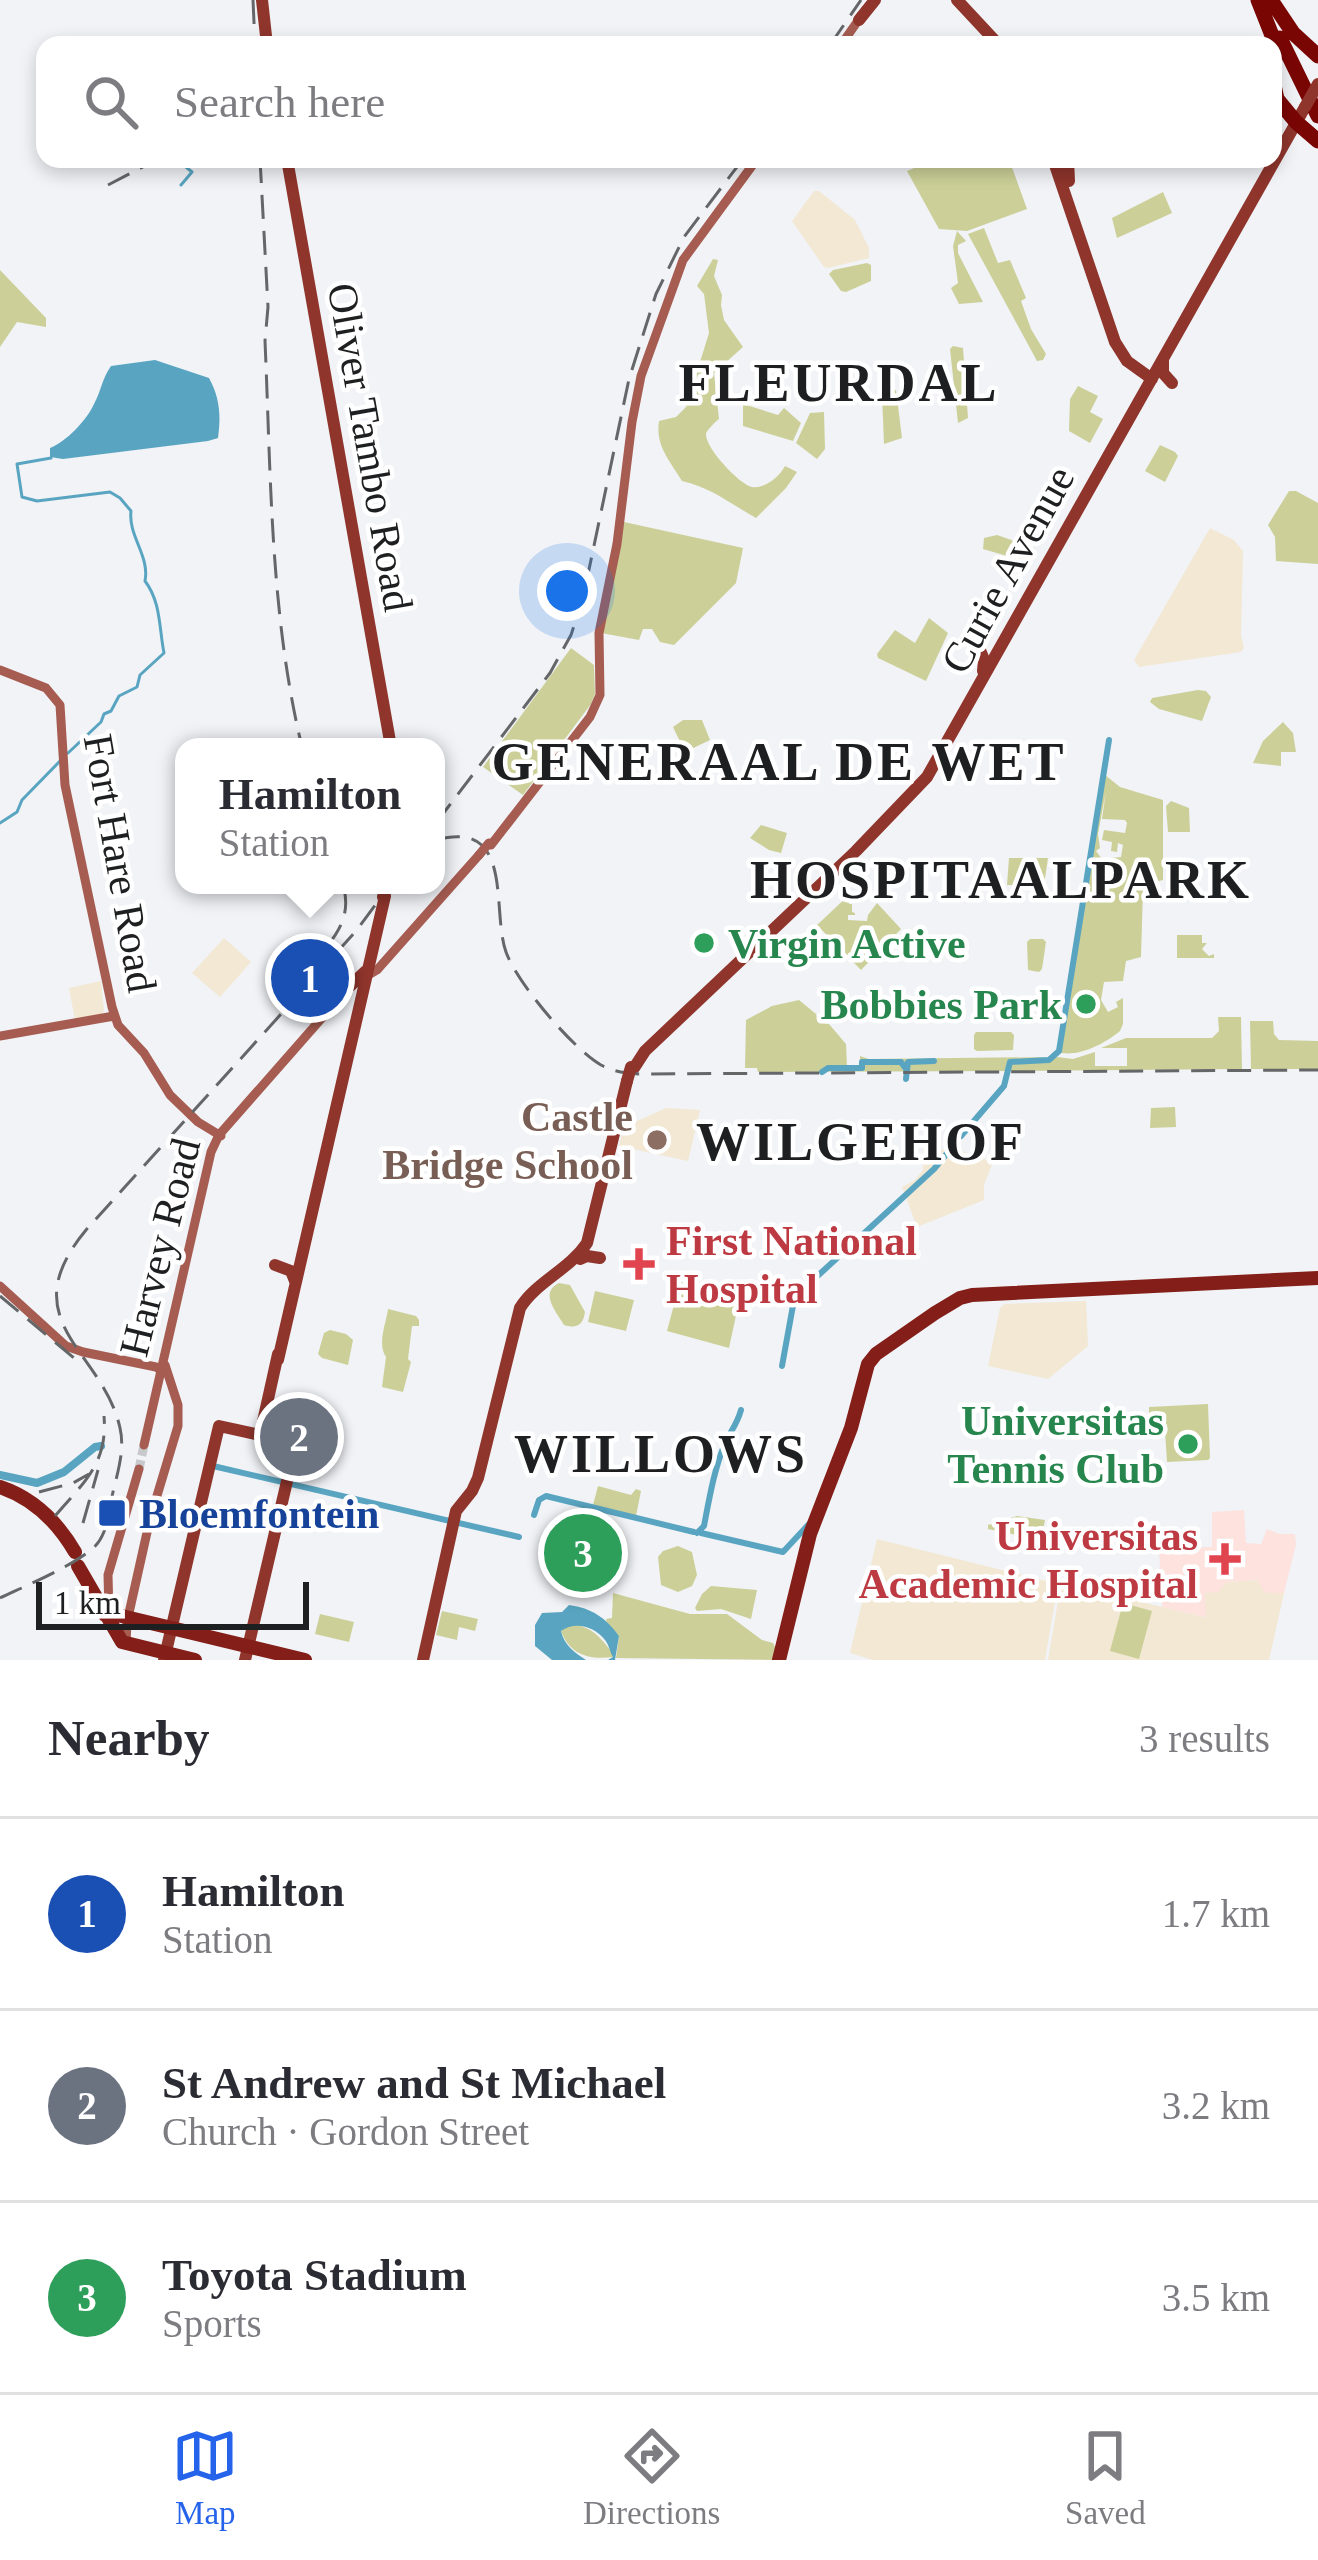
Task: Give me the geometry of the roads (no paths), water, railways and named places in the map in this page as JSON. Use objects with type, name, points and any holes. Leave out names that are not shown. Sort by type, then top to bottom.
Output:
[{"type":"highway","points":[[1265,0],[1318,56]]},
{"type":"highway","points":[[1265,0],[1273,36]]},
{"type":"highway","points":[[1265,0],[1281,36]]},
{"type":"highway","points":[[1282,38],[1310,100],[1318,141]]},
{"type":"highway","points":[[812,1534],[828,1506],[873,1359],[950,1306],[973,1297],[1318,1280]]},
{"type":"highway","points":[[780,1653],[812,1534],[844,1438],[852,1432]]},
{"type":"highway","points":[[15,1492],[58,1528],[77,1559]]},
{"type":"highway","points":[[15,1492],[63,1539],[106,1601],[130,1650],[195,1660]]},
{"type":"highway","points":[[806,1510],[813,1514],[812,1534]]},
{"type":"highway","points":[[780,1653],[793,1635],[803,1566]]},
{"type":"highway","points":[[106,1601],[128,1619],[246,1653],[305,1660]]},
{"type":"main road","points":[[957,0],[994,36]]},
{"type":"main road","points":[[967,0],[996,36]]},
{"type":"main road","points":[[848,36],[870,1]]},
{"type":"main road","points":[[848,36],[870,1]]},
{"type":"main road","points":[[262,5],[267,36]]},
{"type":"main road","name":"Curie Avenue","points":[[1282,145],[1310,100]]},
{"type":"main road","name":"Curie Avenue","points":[[1282,149],[1310,100]]},
{"type":"main road","name":"Oliver Tambo Road","points":[[291,168],[330,356],[391,738]]},
{"type":"main road","name":"Oliver Tambo Road","points":[[291,168],[387,707]]},
{"type":"main road","points":[[516,811],[603,695],[598,636],[641,376],[674,280],[690,249],[750,168]]},
{"type":"main road","points":[[1062,168],[1108,340],[1151,364],[1163,356]]},
{"type":"main road","points":[[1064,168],[1130,351],[1138,388],[1127,415]]},
{"type":"main road","name":"Curie Avenue","points":[[1163,356],[1268,168]]},
{"type":"main road","name":"Curie Avenue","points":[[603,1189],[630,1074],[645,1051],[921,785],[1271,168]]},
{"type":"main road","points":[[1130,351],[1152,375]]},
{"type":"main road","points":[[1144,394],[1155,386],[1170,386],[1162,369],[1163,356]]},
{"type":"main road","name":"Curie Avenue","points":[[1002,641],[1152,375]]},
{"type":"main road","points":[[1040,569],[1044,557],[1040,548],[1051,546],[1060,534]]},
{"type":"main road","points":[[1002,641],[1005,664],[985,672],[981,650],[1002,641]]},
{"type":"main road","name":"Fort Hare Road","points":[[0,672],[43,689],[54,698],[60,713],[64,785],[113,1018],[144,1053],[170,1095],[196,1123],[221,1137]]},
{"type":"main road","name":"Curie Avenue","points":[[759,940],[845,845],[862,836],[921,780],[985,672]]},
{"type":"main road","points":[[516,811],[603,695]]},
{"type":"main road","name":"Harvey Road","points":[[445,893],[516,811]]},
{"type":"main road","points":[[347,1064],[350,1029],[385,894]]},
{"type":"main road","name":"Harvey Road","points":[[144,1445],[221,1137],[444,894]]},
{"type":"main road","points":[[260,1435],[302,1274],[363,980]]},
{"type":"main road","points":[[0,1036],[113,1018]]},
{"type":"main road","points":[[196,1123],[221,1137]]},
{"type":"main road","points":[[580,1259],[599,1257],[593,1250],[603,1189]]},
{"type":"main road","points":[[424,1660],[455,1521],[476,1487],[523,1301],[585,1246],[603,1189]]},
{"type":"main road","points":[[510,1351],[525,1305],[580,1259],[595,1234]]},
{"type":"main road","points":[[275,1265],[302,1274]]},
{"type":"main road","points":[[3,1291],[66,1346],[162,1369],[179,1410],[176,1440],[158,1486],[128,1619],[130,1650]]},
{"type":"main road","points":[[165,1656],[218,1426],[296,1443],[246,1653]]},
{"type":"main road","points":[[106,1601],[139,1469]]},
{"type":"water","points":[[155,360],[209,378],[219,407],[218,438],[50,457],[50,448],[86,417],[111,366]]},
{"type":"water","points":[[569,1605],[592,1611],[614,1630],[619,1636],[615,1660],[608,1660],[613,1657],[605,1640],[584,1626],[561,1631],[567,1644],[586,1660],[552,1660],[535,1646],[535,1625],[542,1613],[562,1612]]},
{"type":"waterway","points":[[181,185],[192,172],[187,168]]},
{"type":"waterway","points":[[51,458],[17,464],[22,497],[37,501],[110,492],[120,498],[131,511],[145,581],[157,606],[164,653],[140,675],[137,687],[119,696],[111,711],[68,753]]},
{"type":"waterway","points":[[961,1136],[1004,1086],[1010,1062],[1049,1060],[1059,1051],[1109,740]]},
{"type":"waterway","points":[[0,823],[17,812],[22,800],[61,760]]},
{"type":"waterway","points":[[906,1079],[908,1062],[934,1061]]},
{"type":"waterway","points":[[822,1072],[862,1068],[862,1062],[901,1062],[906,1069]]},
{"type":"waterway","points":[[811,1282],[949,1151]]},
{"type":"waterway","points":[[782,1366],[794,1300],[803,1289]]},
{"type":"waterway","points":[[697,1533],[704,1526],[717,1465],[741,1410]]},
{"type":"waterway","points":[[0,1475],[37,1483],[64,1472],[101,1446]]},
{"type":"waterway","points":[[213,1466],[519,1537]]},
{"type":"waterway","points":[[534,1515],[539,1500],[546,1496],[694,1532]]},
{"type":"waterway","points":[[701,1533],[783,1552],[809,1524]]},
{"type":"tunnel","points":[[139,1469],[144,1445]]},
{"type":"railway","points":[[253,0],[255,36]]},
{"type":"railway","points":[[836,36],[861,0]]},
{"type":"railway","points":[[108,185],[141,168]]},
{"type":"railway","points":[[260,168],[274,545],[284,647],[300,738]]},
{"type":"railway","points":[[445,811],[550,673],[571,635],[629,379],[656,294],[684,237],[736,168]]},
{"type":"railway","points":[[445,839],[478,842],[489,855],[512,965],[576,1045],[601,1065],[618,1071],[1318,1070]]},
{"type":"railway","points":[[328,945],[344,917],[345,894]]},
{"type":"railway","points":[[0,1598],[65,1567],[97,1544],[106,1526],[119,1468],[121,1436],[111,1401],[59,1313],[57,1289],[65,1262],[86,1230],[356,931],[383,894]]},
{"type":"railway","points":[[0,1296],[74,1358]]},
{"type":"railway","points":[[55,1516],[98,1460],[104,1416]]},
{"type":"railway","points":[[83,1523],[98,1470]]},
{"type":"railway","points":[[39,1492],[89,1474]]},
{"type":"place","name":"Virgin Active","points":[[704,943]]},
{"type":"place","name":"Hamilton","points":[[310,978]]},
{"type":"place","name":"Bobbies Park","points":[[1086,1004]]},
{"type":"place","name":"Castle Bridge School","points":[[657,1140]]},
{"type":"place","name":"First National Hospital","points":[[639,1264]]},
{"type":"place","name":"St Andrew and St Michael","points":[[299,1437]]},
{"type":"place","name":"Universitas Tennis Club","points":[[1188,1444]]},
{"type":"place","name":"Bloemfontein","points":[[112,1513]]},
{"type":"place","name":"Toyota Stadium","points":[[583,1553]]},
{"type":"place","name":"Universitas Academic Hospital","points":[[1225,1559]]},
{"type":"district","name":"FLEURDAL","points":[[839,382]]},
{"type":"district","name":"GENERAAL DE WET","points":[[779,761]]},
{"type":"district","name":"HOSPITAALPARK","points":[[1001,879]]},
{"type":"district","name":"WILGEHOF","points":[[861,1141]]},
{"type":"district","name":"WILLOWS","points":[[661,1453]]}]
